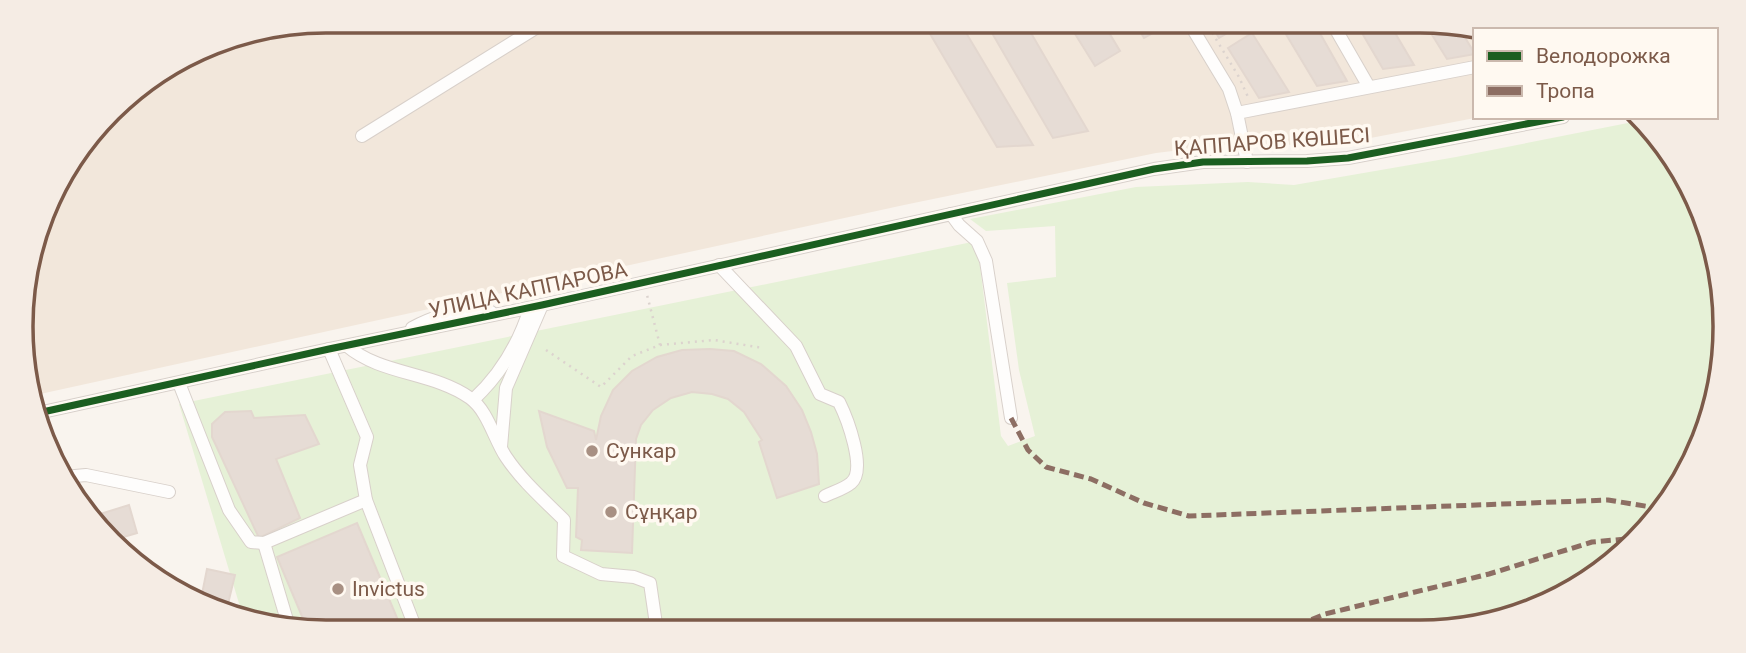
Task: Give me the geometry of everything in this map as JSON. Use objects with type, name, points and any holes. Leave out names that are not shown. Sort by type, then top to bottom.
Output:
[{"type":"street","points":[[362,136],[528,33]]},
{"type":"street","points":[[1195,33],[1229,89],[1247,162]]},
{"type":"street","points":[[1338,33],[1369,87]]},
{"type":"street","points":[[1237,113],[1473,67]]},
{"type":"street","name":"ҚАППАРОВ КӨШЕСІ","points":[[1026,196],[1154,169],[1203,162],[1348,158],[1520,121],[1542,119]]},
{"type":"street","name":"УЛИЦА КАППАРОВА","points":[[46,411],[536,307],[1026,196]]},
{"type":"street","points":[[951,215],[977,241],[986,261],[1011,418]]},
{"type":"street","points":[[719,265],[796,346],[820,394],[839,402],[857,454],[857,467],[855,478],[850,483],[825,496]]},
{"type":"street","points":[[473,400],[501,369],[536,307]]},
{"type":"street","points":[[501,447],[506,388],[536,307]]},
{"type":"street","points":[[347,346],[366,358],[458,390],[473,400],[501,447],[533,490],[564,520],[563,556],[601,574],[634,577],[650,583],[655,620]]},
{"type":"street","points":[[329,349],[367,437],[360,465],[366,500],[412,620]]},
{"type":"street","points":[[179,383],[229,510],[251,542],[264,543],[366,500]]},
{"type":"street","points":[[75,476],[86,475],[170,492]]},
{"type":"street","points":[[264,543],[286,617]]},
{"type":"path","points":[[1212,33],[1239,77],[1254,110]]},
{"type":"path","points":[[645,283],[660,345]]},
{"type":"path","points":[[546,350],[601,387],[632,356],[660,345],[714,340],[763,348]]},
{"type":"shaded area","points":[[326,33],[1420,33],[1473,38],[1473,118],[1334,145],[1231,144],[1156,153],[904,205],[41,394],[39,384],[33,326],[39,269],[49,232],[73,180],[106,133],[148,94],[197,63],[251,43]]},
{"type":"green space","points":[[1630,123],[1663,164],[1690,214],[1707,269],[1713,326],[1707,384],[1697,421],[1683,456],[1640,520],[1598,559],[1549,590],[1514,604],[1477,614],[1420,620],[326,620],[269,614],[240,607],[179,404],[977,241],[1001,436],[1008,446],[1035,436],[1019,370],[1007,283],[1056,277],[1055,226],[986,231],[970,219],[1136,187],[1248,182],[1294,185]]},
{"type":"building","points":[[930,33],[966,33],[1033,145],[997,147]]},
{"type":"building","points":[[992,33],[1031,33],[1088,131],[1053,138]]},
{"type":"building","points":[[1074,33],[1109,33],[1120,51],[1095,66]]},
{"type":"building","points":[[1252,33],[1289,92],[1259,98],[1228,48]]},
{"type":"building","points":[[1285,33],[1320,33],[1347,81],[1317,86]]},
{"type":"building","points":[[1362,33],[1395,33],[1414,65],[1383,69]]},
{"type":"building","points":[[1431,34],[1465,37],[1473,51],[1473,54],[1447,59]]},
{"type":"building","name":"Сункар","points":[[682,350],[734,351],[761,364],[786,386],[802,410],[811,432],[817,454],[819,484],[777,498],[759,442],[762,440],[744,412],[728,399],[692,392],[671,398],[653,410],[641,425],[636,439],[632,553],[581,550],[582,540],[576,537],[578,488],[567,488],[547,447],[539,411],[594,431],[596,440],[601,416],[613,390],[632,371],[657,357]]},
{"type":"building","points":[[251,411],[254,418],[305,415],[319,444],[276,459],[300,518],[259,538],[212,437],[212,424],[225,412]]},
{"type":"building","points":[[129,505],[137,533],[122,537],[101,514]]},
{"type":"building","name":"Invictus","points":[[357,523],[398,620],[303,619],[277,557]]},
{"type":"building","points":[[207,569],[235,575],[228,603],[202,592]]},
{"type":"marked path","points":[[1011,418],[1028,450],[1046,467],[1091,479],[1144,503],[1189,516],[1608,500],[1650,507]]},
{"type":"marked path","points":[[1310,620],[1325,614],[1489,574],[1592,542],[1621,539]]},
{"type":"cycle path","points":[[46,411],[542,305],[1154,169],[1203,162],[1348,158],[1553,119]]},
{"type":"place","name":"Сункар","points":[[592,451]]},
{"type":"place","name":"Сұңқар","points":[[611,512]]},
{"type":"place","name":"Invictus","points":[[338,589]]}]
